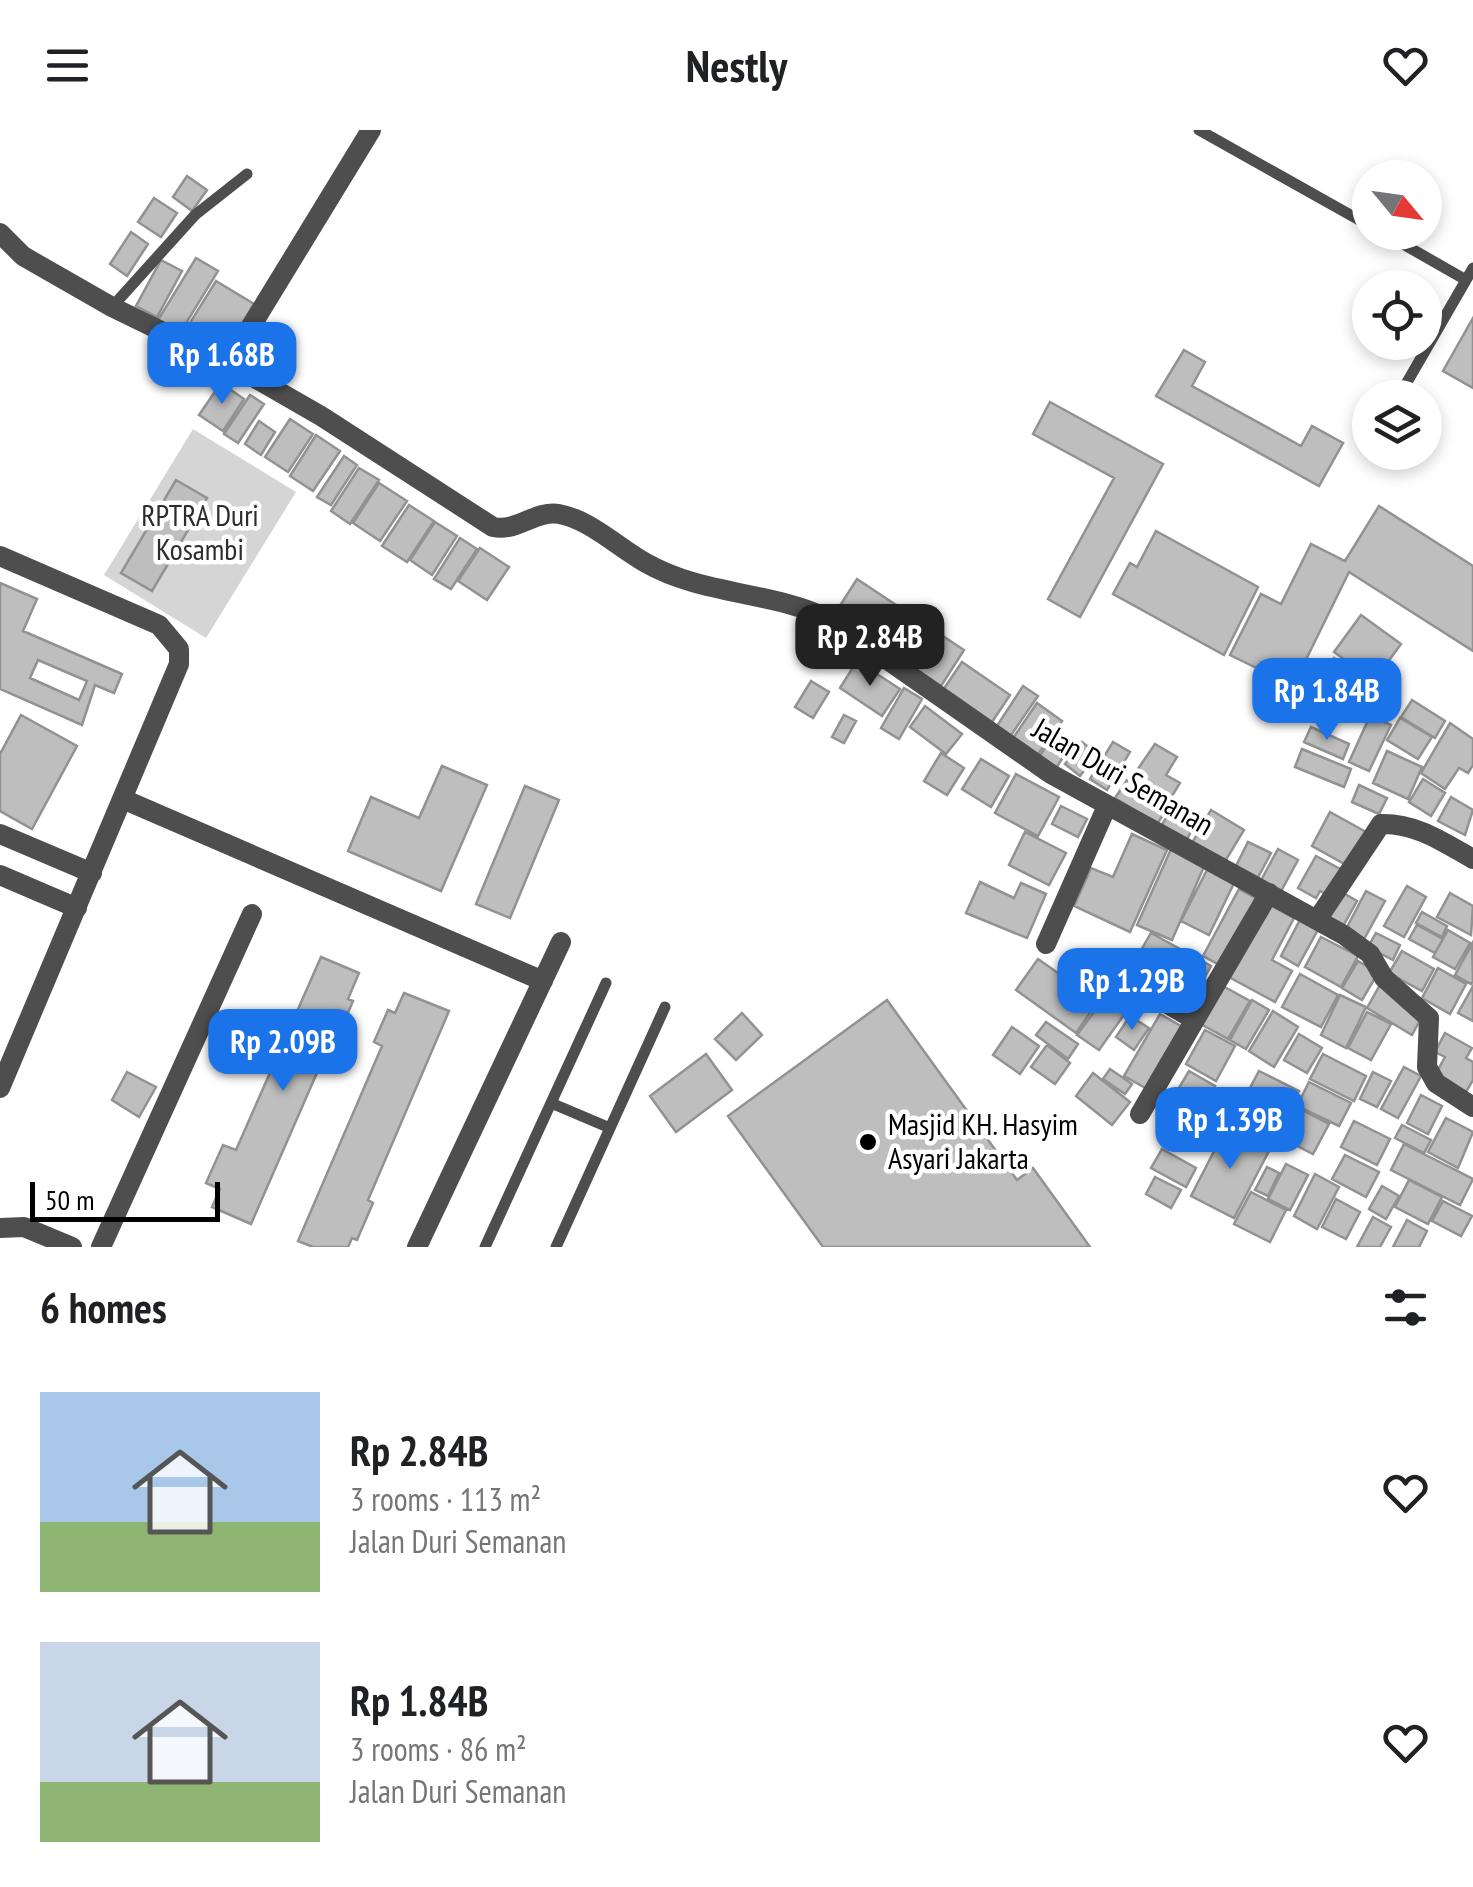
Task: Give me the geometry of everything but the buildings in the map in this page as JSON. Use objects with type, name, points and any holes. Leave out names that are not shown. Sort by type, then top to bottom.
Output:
[{"type":"street","points":[[228,364],[371,130]]},
{"type":"street","name":"Jalan Duri Semanan","points":[[0,233],[24,256],[112,308],[228,364],[321,416],[492,527],[508,528],[544,514],[574,518],[651,566],[719,589],[801,606],[829,619],[1051,774],[1317,920],[1370,954],[1384,978],[1429,1018],[1427,1067],[1436,1083],[1473,1107]]},
{"type":"street","points":[[0,556],[159,625],[179,649],[173,684],[0,1088]]},
{"type":"street","points":[[124,800],[543,981]]},
{"type":"street","points":[[1046,944],[1107,806]]},
{"type":"street","points":[[1317,920],[1380,824],[1413,828],[1473,859]]},
{"type":"street","points":[[0,834],[92,873]]},
{"type":"street","points":[[0,875],[77,908]]},
{"type":"street","points":[[1140,1114],[1269,893]]},
{"type":"street","points":[[101,1247],[252,914]]},
{"type":"street","points":[[416,1247],[561,942]]},
{"type":"street","points":[[1114,972],[1193,1019]]},
{"type":"street","points":[[0,1228],[24,1226],[72,1247]]},
{"type":"lane","points":[[1199,130],[1352,216]]},
{"type":"lane","points":[[112,308],[195,216],[247,174]]},
{"type":"lane","points":[[1408,380],[1470,274],[1420,250]]},
{"type":"lane","points":[[485,1247],[606,983]]},
{"type":"lane","points":[[556,1247],[665,1007]]},
{"type":"lane","points":[[550,1103],[610,1128]]},
{"type":"green space","name":"RPTRA Duri Kosambi","points":[[193,429],[296,492],[206,638],[104,575]]},
{"type":"place","name":"Masjid KH. Hasyim Asyari Jakarta","points":[[868,1142]]}]
